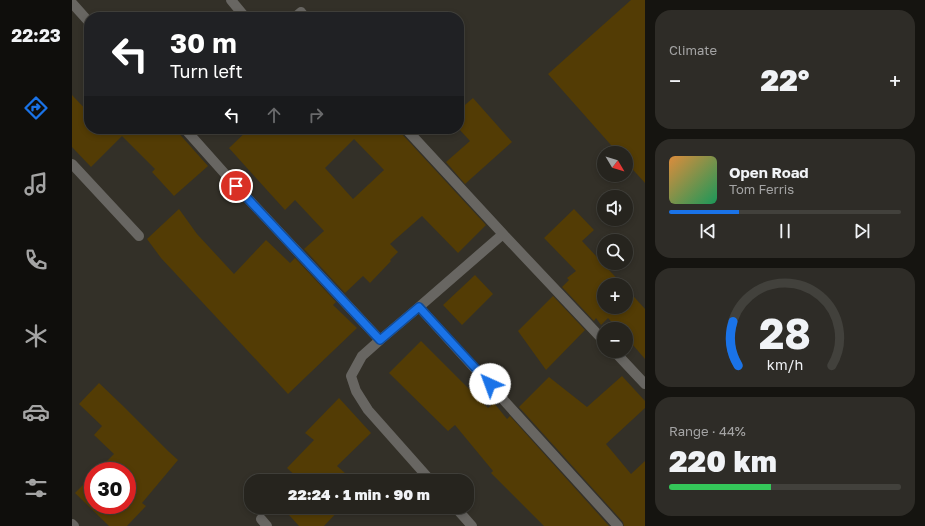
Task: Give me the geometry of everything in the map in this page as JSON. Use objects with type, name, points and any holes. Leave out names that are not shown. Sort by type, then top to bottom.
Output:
[{"type":"street","points":[[231,0],[241,12]]},
{"type":"street","points":[[72,3],[84,16]]},
{"type":"street","points":[[189,134],[380,340]]},
{"type":"street","points":[[411,134],[597,334]]},
{"type":"street","points":[[72,164],[139,236]]},
{"type":"street","points":[[425,474],[368,410],[356,391],[351,376],[362,356],[503,234]]},
{"type":"street","points":[[419,307],[618,526]]},
{"type":"street","points":[[621,358],[645,384]]},
{"type":"street","points":[[461,514],[472,526]]},
{"type":"building","points":[[631,0],[645,0],[645,183],[633,170],[633,146],[612,146],[548,74]]},
{"type":"building","points":[[72,95],[84,108],[84,134],[179,134],[208,166],[174,196],[152,172],[155,169],[122,136],[91,167],[72,147]]},
{"type":"building","points":[[473,98],[512,142],[465,184],[446,162],[470,141],[464,134],[464,106]]},
{"type":"building","points":[[244,134],[402,134],[486,225],[458,253],[422,216],[390,244],[398,252],[370,283],[363,276],[345,293],[304,249],[324,231],[295,200],[285,210],[229,148]],"holes":[[[354,139],[384,170],[353,199],[325,168]]]},
{"type":"building","points":[[179,209],[197,234],[234,274],[266,240],[290,263],[295,258],[336,302],[333,305],[357,328],[288,394],[161,258],[147,239]]},
{"type":"building","points":[[574,209],[594,230],[582,241],[597,257],[597,270],[609,270],[616,278],[597,278],[597,314],[633,314],[633,296],[645,309],[645,359],[633,345],[633,322],[612,322],[608,318],[604,322],[599,322],[596,318],[594,321],[562,287],[569,280],[567,278],[576,271],[544,238]]},
{"type":"building","points":[[475,275],[493,294],[462,325],[443,305]]},
{"type":"building","points":[[553,296],[585,330],[546,370],[518,331]]},
{"type":"building","points":[[421,341],[488,408],[494,403],[507,419],[510,416],[609,526],[544,526],[491,473],[493,471],[455,425],[448,431],[389,373]]},
{"type":"building","points":[[622,376],[645,401],[645,408],[606,444],[631,474],[645,461],[645,526],[624,526],[623,522],[519,407],[549,377],[587,407]]},
{"type":"building","points":[[99,383],[178,460],[142,503],[146,506],[127,526],[109,526],[97,514],[136,514],[136,462],[106,462],[114,454],[94,435],[102,426],[79,404]]},
{"type":"building","points":[[339,398],[371,433],[337,466],[346,474],[293,474],[287,468],[314,440],[305,433]]},
{"type":"building","points":[[84,484],[84,502],[75,493]]},
{"type":"building","points":[[335,514],[324,526],[299,526],[289,515]]},
{"type":"route","points":[[236,186],[380,340],[419,307],[490,384]]}]
